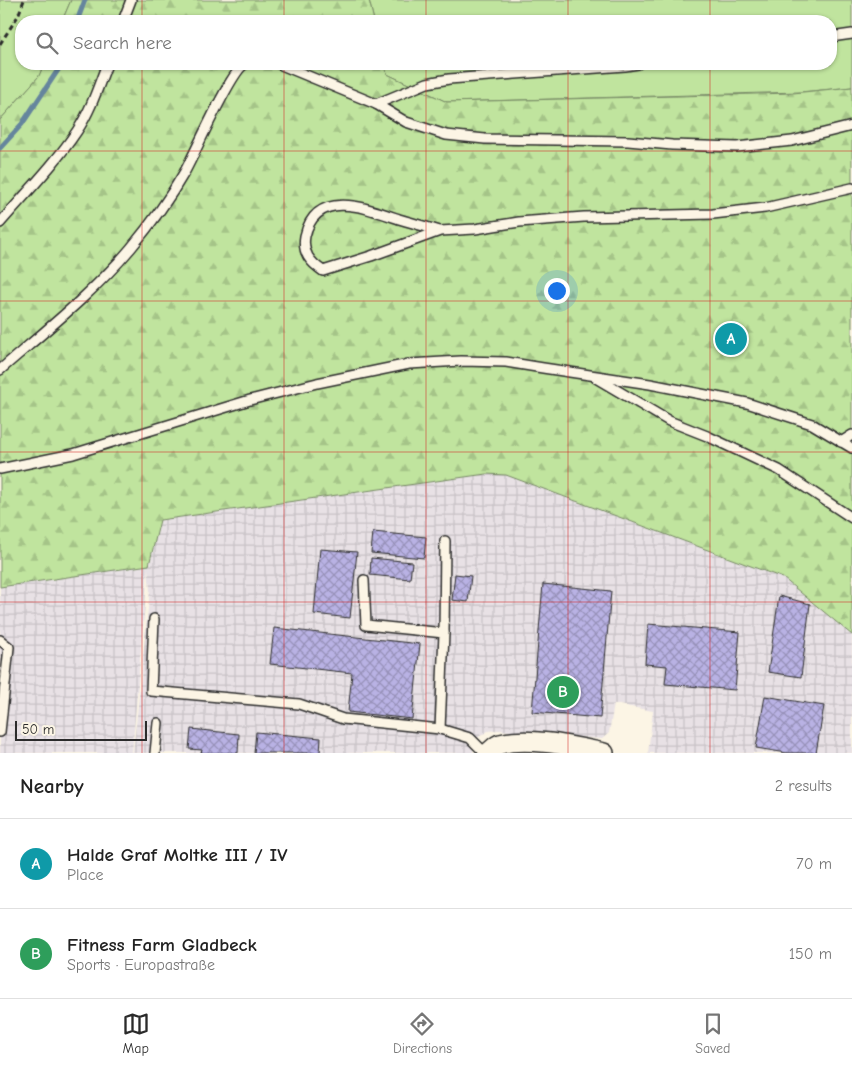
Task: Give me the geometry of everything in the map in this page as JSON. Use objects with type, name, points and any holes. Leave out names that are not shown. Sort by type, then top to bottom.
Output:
[{"type":"street","points":[[487,753],[498,744],[519,741],[563,745],[604,753]]},
{"type":"lane","points":[[125,15],[131,0]]},
{"type":"lane","points":[[837,36],[852,34]]},
{"type":"lane","points":[[0,223],[52,164],[78,130],[93,101],[105,70]]},
{"type":"lane","points":[[0,370],[99,282],[130,249],[159,212],[185,172],[230,82],[238,70]]},
{"type":"lane","points":[[294,70],[376,104],[406,122],[446,135],[484,138],[628,141],[672,145],[737,147],[792,141],[852,126]]},
{"type":"lane","points":[[376,104],[427,83],[449,79],[580,70]]},
{"type":"lane","points":[[440,231],[375,210],[348,205],[330,206],[313,217],[307,230],[304,244],[307,256],[313,264],[323,271],[372,256],[440,231],[584,217],[713,214],[765,208],[852,188]]},
{"type":"lane","points":[[0,470],[73,454],[250,400],[307,385],[410,364],[461,360],[506,362],[592,375],[692,392],[748,404],[812,424],[852,448]]},
{"type":"lane","points":[[592,375],[669,421],[707,436],[779,470],[852,518]]},
{"type":"lane","points":[[841,442],[852,435]]},
{"type":"lane","points":[[440,729],[445,541]]},
{"type":"lane","points":[[364,580],[366,625],[444,634]]},
{"type":"lane","points":[[154,619],[151,691],[299,704],[343,719],[440,729],[470,738],[487,753]]},
{"type":"lane","points":[[0,640],[9,647],[0,732]]},
{"type":"lane","points":[[155,753],[158,723]]},
{"type":"path","points":[[18,15],[24,0]]},
{"type":"path","points":[[0,44],[15,21]]},
{"type":"shaded area","points":[[487,474],[506,475],[783,578],[852,635],[852,753],[648,753],[653,711],[614,704],[609,733],[602,739],[499,730],[488,731],[477,738],[473,746],[473,753],[133,753],[150,590],[148,569],[132,753],[0,753],[0,587],[148,565],[160,520]]},
{"type":"green space","points":[[0,0],[71,0],[65,15],[15,15],[15,70],[42,70],[39,76],[0,120]]},
{"type":"green space","points":[[71,0],[369,0],[373,15],[65,15]]},
{"type":"green space","points":[[369,0],[852,0],[852,87],[800,92],[447,102],[387,74],[386,70],[837,70],[837,15],[373,15]]},
{"type":"green space","points":[[42,70],[386,70],[387,74],[447,102],[793,93],[852,87],[852,635],[783,578],[506,475],[486,474],[160,520],[149,565],[0,587],[0,120],[39,76]]},
{"type":"building","points":[[373,532],[426,537],[424,558],[371,553]]},
{"type":"building","points":[[320,549],[357,552],[350,618],[314,614]]},
{"type":"building","points":[[371,558],[412,562],[410,579],[370,575]]},
{"type":"building","points":[[455,574],[471,576],[468,602],[452,600]]},
{"type":"building","points":[[543,584],[611,591],[600,718],[532,712]]},
{"type":"building","points":[[779,596],[810,604],[801,677],[768,672]]},
{"type":"building","points":[[648,624],[740,632],[735,690],[665,684],[667,666],[645,664]]},
{"type":"building","points":[[274,628],[420,644],[412,719],[348,712],[352,673],[270,664]]},
{"type":"building","points":[[765,696],[824,706],[816,753],[787,753],[756,748]]},
{"type":"building","points":[[191,729],[239,734],[238,753],[201,753],[202,750],[189,749]]},
{"type":"building","points":[[256,732],[321,738],[320,753],[254,753]]},
{"type":"waterway","points":[[79,15],[85,0]]},
{"type":"waterway","points":[[0,148],[22,124],[58,70]]},
{"type":"place","name":"Halde Graf Moltke III / IV","points":[[731,339]]},
{"type":"place","name":"Fitness Farm Gladbeck","points":[[563,692]]}]
